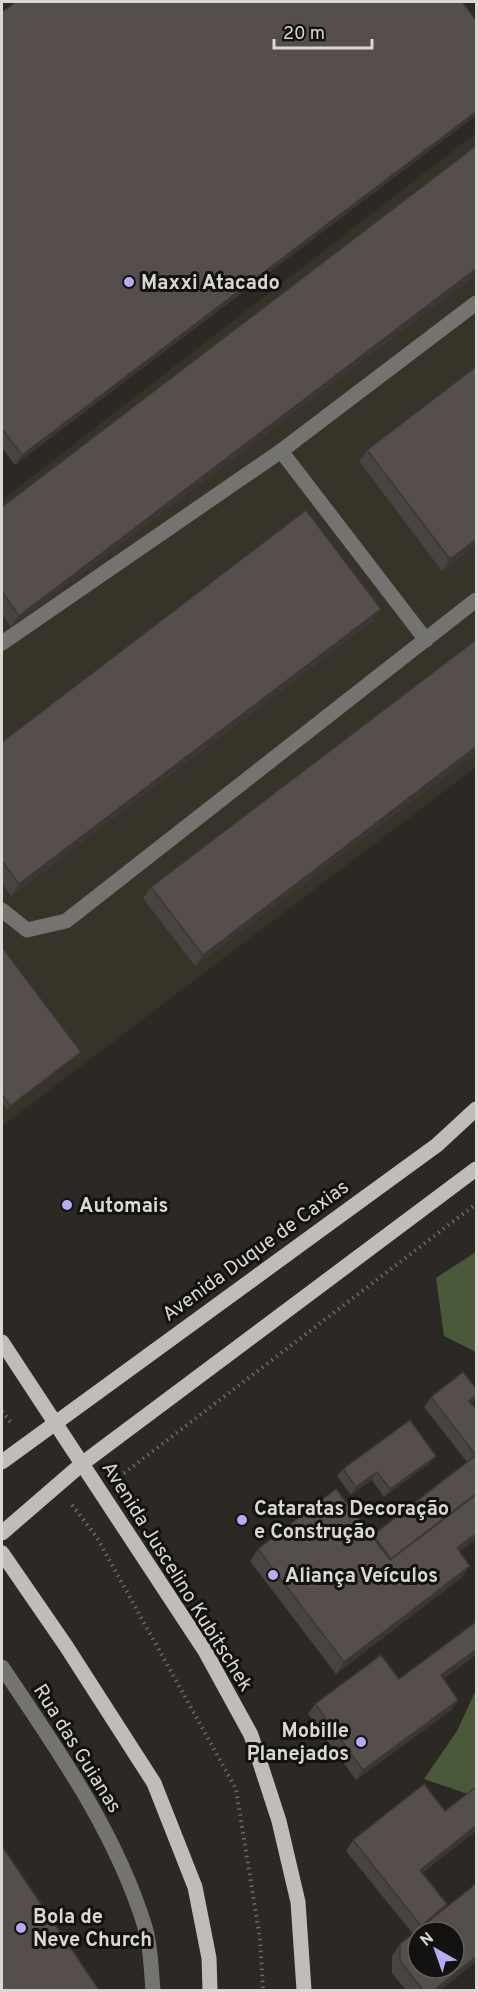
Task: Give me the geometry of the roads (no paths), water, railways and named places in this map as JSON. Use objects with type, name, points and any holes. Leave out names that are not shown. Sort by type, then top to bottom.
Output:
[{"type":"main road","name":"Avenida Duque de Caxias","points":[[2,1462],[55,1421],[437,1145],[477,1109]]},
{"type":"main road","points":[[2,1533],[83,1464],[447,1194],[477,1169]]},
{"type":"main road","name":"Avenida Juscelino Kubitschek","points":[[2,1342],[205,1651],[251,1735],[279,1821],[298,1902],[304,1990]]},
{"type":"main road","points":[[2,1553],[66,1646],[154,1783],[195,1887],[209,1958],[210,1990]]},
{"type":"street","points":[[2,643],[281,451],[477,303]]},
{"type":"street","points":[[281,451],[426,640]]},
{"type":"street","points":[[2,910],[27,930],[66,921],[477,600]]},
{"type":"street","name":"Rua das Guianas","points":[[2,1667],[78,1781],[108,1837],[146,1928],[153,1990]]},
{"type":"place","name":"Maxxi Atacado","points":[[129,282]]},
{"type":"place","name":"Automais","points":[[67,1205]]},
{"type":"place","name":"Cataratas Decoração e Construção","points":[[242,1520]]},
{"type":"place","name":"Aliança Veículos","points":[[273,1575]]},
{"type":"place","name":"Mobille Planejados","points":[[361,1742]]},
{"type":"place","name":"Bola de Neve Church","points":[[21,1928]]}]
